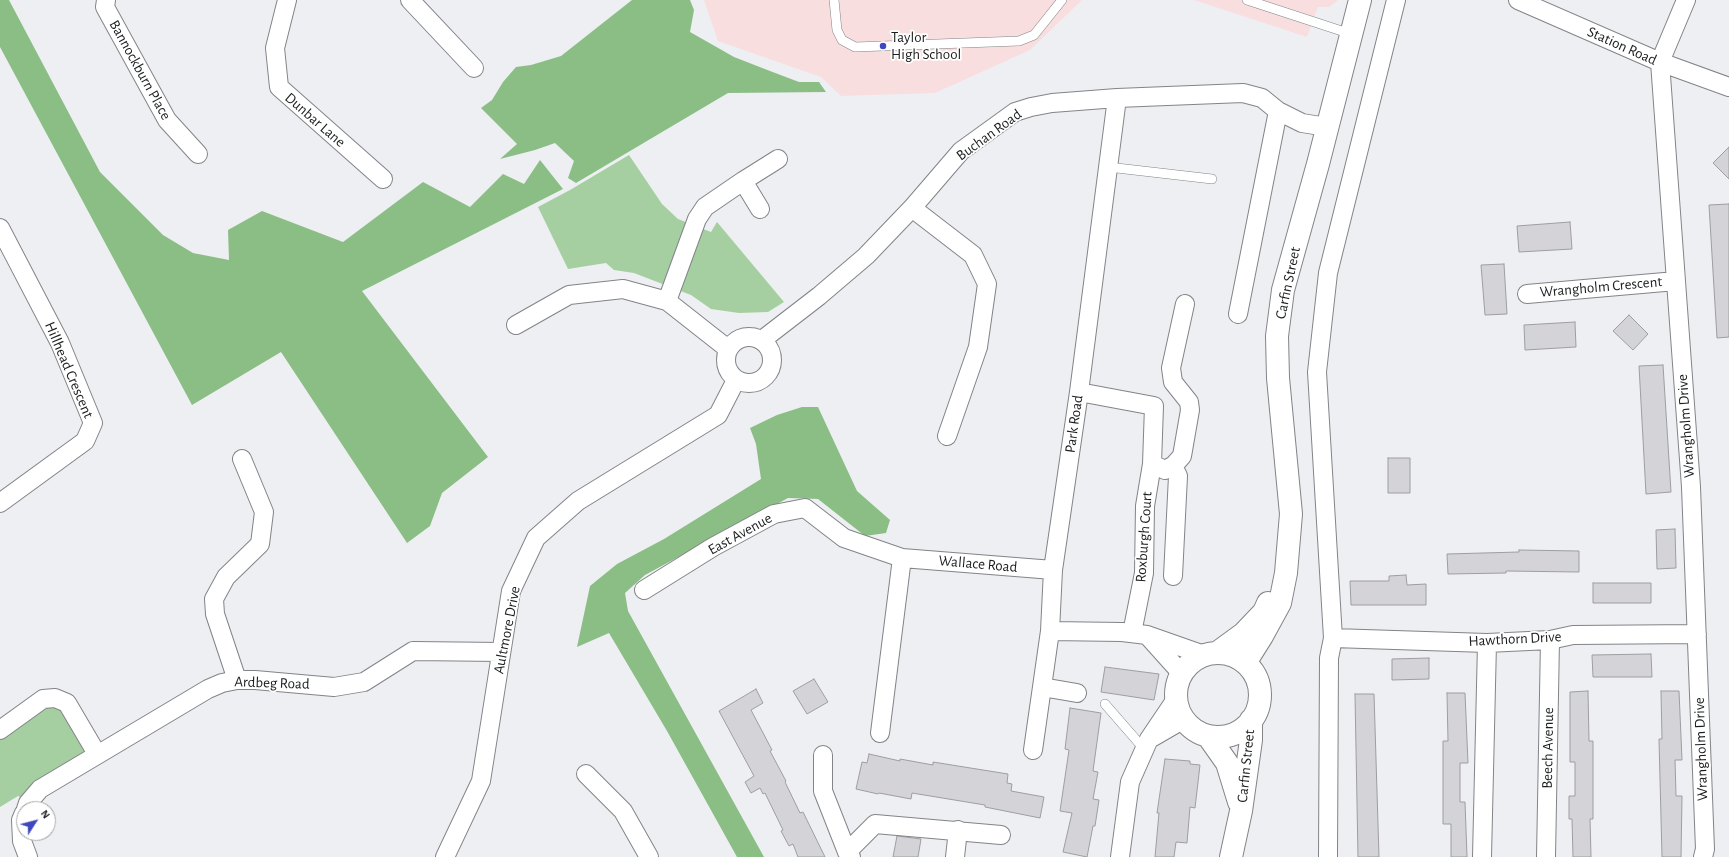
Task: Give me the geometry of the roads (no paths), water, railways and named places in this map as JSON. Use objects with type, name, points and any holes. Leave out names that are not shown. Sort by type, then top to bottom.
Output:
[{"type":"main road","name":"Carfin Street","points":[[1245,663],[1280,603],[1286,573],[1291,514],[1278,378],[1277,336],[1283,290],[1318,164],[1360,0]]},
{"type":"main road","name":"Carfin Street","points":[[1210,654],[1243,634],[1264,612],[1286,573]]},
{"type":"main road","points":[[1210,654],[1235,657],[1245,663],[1253,671],[1260,691],[1259,705],[1256,715],[1243,729],[1230,736],[1208,736],[1194,730],[1184,719],[1176,699],[1178,684],[1182,674],[1191,663],[1210,654]]},
{"type":"main road","name":"Carfin Street","points":[[1231,857],[1241,811],[1251,720]]},
{"type":"main road","name":"Carfin Street","points":[[1208,736],[1227,762],[1241,811]]},
{"type":"street","name":"Bannockburn Place","points":[[106,0],[105,7],[166,120],[198,154]]},
{"type":"street","name":"Dunbar Lane","points":[[287,0],[275,48],[279,88],[383,179]]},
{"type":"street","points":[[410,0],[474,68]]},
{"type":"street","points":[[1328,857],[1329,658],[1333,638],[1317,372],[1328,273],[1396,0]]},
{"type":"street","name":"Station Road","points":[[1518,0],[1660,62],[1729,87]]},
{"type":"street","name":"Wrangholm Drive","points":[[1686,0],[1660,62],[1691,487],[1705,849],[1703,857]]},
{"type":"street","name":"Buchan Road","points":[[762,340],[819,296],[866,256],[912,208],[961,151],[1015,112],[1045,104],[1117,98],[1243,93],[1262,98],[1278,111],[1302,123],[1327,127]]},
{"type":"street","name":"Park Road","points":[[1033,750],[1050,631],[1053,570],[1079,392],[1117,98]]},
{"type":"street","points":[[1238,314],[1278,111]]},
{"type":"street","points":[[667,301],[697,219],[705,208],[743,181],[778,159]]},
{"type":"street","points":[[743,181],[760,209]]},
{"type":"street","points":[[912,208],[973,255],[987,284],[978,347],[947,436]]},
{"type":"street","name":"Hillhead Crescent","points":[[0,228],[60,343],[93,423],[85,441],[0,503]]},
{"type":"street","name":"Wrangholm Crescent","points":[[1527,294],[1676,281]]},
{"type":"street","points":[[516,325],[569,295],[623,289],[667,301],[728,349]]},
{"type":"street","points":[[1152,464],[1165,470],[1173,466],[1182,456],[1190,410],[1189,402],[1173,382],[1171,368],[1185,304]]},
{"type":"street","points":[[752,336],[762,340],[768,346],[772,354],[770,370],[765,377],[758,382],[745,383],[736,380],[728,371],[725,364],[728,349],[733,342],[744,337],[752,336]]},
{"type":"street","name":"Aultmore Drive","points":[[445,857],[481,781],[511,591],[536,538],[578,501],[718,415],[736,380]]},
{"type":"street","name":"Roxburgh Court","points":[[1079,392],[1154,406],[1152,464],[1145,506],[1144,573],[1139,634]]},
{"type":"street","points":[[236,680],[215,614],[214,599],[226,577],[260,544],[264,512],[242,459]]},
{"type":"street","name":"Roxburgh Court","points":[[1173,466],[1178,476],[1173,576]]},
{"type":"street","name":"East Avenue","points":[[644,590],[713,548],[774,514],[805,508],[844,538],[902,558]]},
{"type":"street","points":[[880,733],[902,558]]},
{"type":"street","name":"Wallace Road","points":[[902,558],[1053,570]]},
{"type":"street","points":[[1050,631],[1139,634],[1210,654]]},
{"type":"street","points":[[1139,634],[1182,674]]},
{"type":"street","name":"Hawthorn Drive","points":[[1333,638],[1487,643],[1550,640],[1573,635],[1697,634]]},
{"type":"street","name":"Beech Avenue","points":[[1546,857],[1550,640]]},
{"type":"street","points":[[1482,857],[1487,643]]},
{"type":"street","name":"Ardbeg Road","points":[[30,801],[40,789],[97,754],[208,689],[236,680],[334,687],[364,682],[413,651],[501,652]]},
{"type":"street","points":[[1042,687],[1077,693]]},
{"type":"street","points":[[0,730],[43,699],[55,698],[67,703],[97,754]]},
{"type":"street","points":[[1120,857],[1130,782],[1147,745],[1176,699]]},
{"type":"street","points":[[1147,745],[1184,719]]},
{"type":"street","points":[[823,755],[823,791],[849,854],[875,824],[958,830],[1001,835]]},
{"type":"street","points":[[586,774],[623,811],[649,857]]},
{"type":"street","points":[[956,857],[958,830]]},
{"type":"street","points":[[22,841],[28,857]]},
{"type":"lane","points":[[834,0],[836,30],[842,40],[855,47],[1019,41],[1034,34],[1062,0]]},
{"type":"lane","points":[[1247,0],[1351,34]]},
{"type":"lane","points":[[1108,167],[1212,179]]},
{"type":"lane","points":[[1105,704],[1147,745]]},
{"type":"place","name":"Taylor High School","points":[[883,46]]}]
